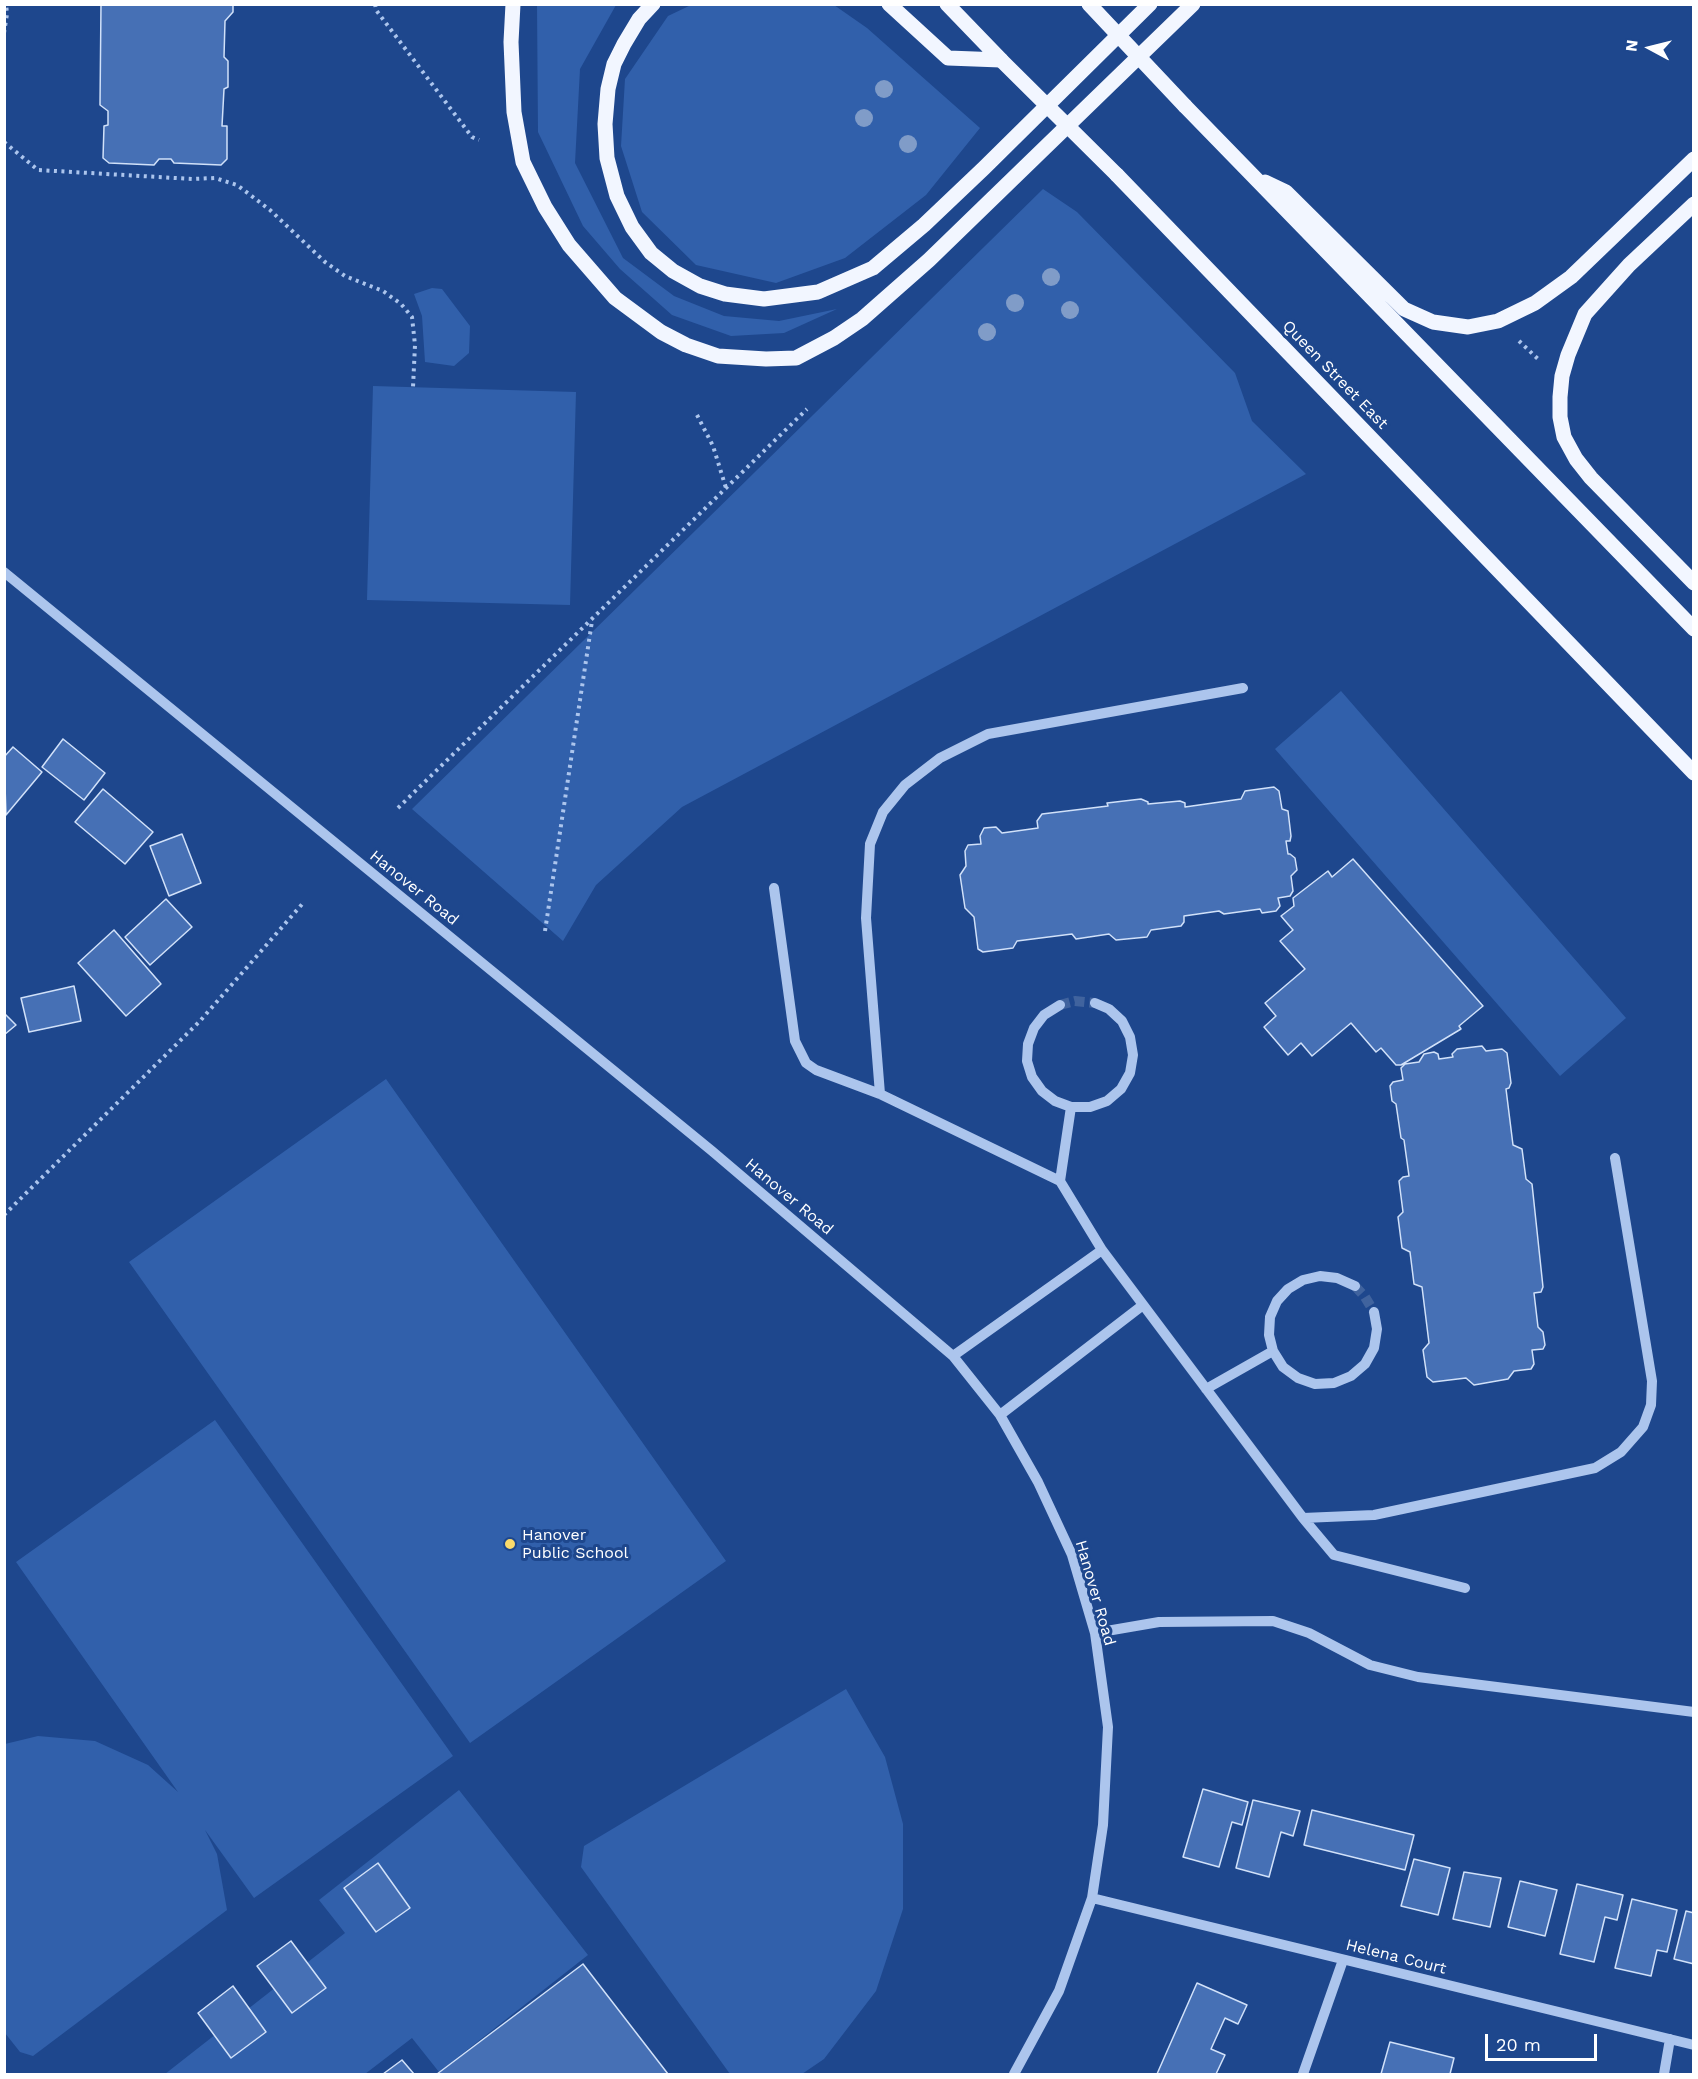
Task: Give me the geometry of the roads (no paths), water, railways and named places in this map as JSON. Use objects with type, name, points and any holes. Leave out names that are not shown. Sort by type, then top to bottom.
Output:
[{"type":"main road","points":[[513,4],[511,42],[514,112],[523,162],[545,207],[569,245],[615,298],[661,332],[686,345],[718,356],[766,359],[796,358],[862,320],[929,260],[1193,4]]},
{"type":"main road","points":[[653,4],[639,19],[624,44],[614,64],[608,89],[604,124],[607,159],[616,196],[632,227],[651,253],[673,271],[700,286],[725,294],[764,299],[818,292],[873,268],[924,225],[984,168],[1150,4]]},
{"type":"main road","points":[[889,4],[948,58],[1001,60]]},
{"type":"main road","name":"Queen Street East","points":[[947,4],[1116,175],[1694,773]]},
{"type":"main road","points":[[1089,4],[1185,106],[1694,629]]},
{"type":"main road","points":[[1256,178],[1286,192],[1404,309],[1433,322],[1468,327],[1498,321],[1517,312],[1535,303],[1571,277],[1694,159]]},
{"type":"main road","points":[[1694,204],[1629,265],[1585,314],[1575,334],[1562,376],[1560,407],[1564,437],[1576,459],[1591,478],[1694,583]]},
{"type":"street","name":"Hanover Road","points":[[4,572],[712,1151],[952,1356],[1000,1415],[1038,1482],[1072,1555],[1095,1633],[1108,1727],[1103,1825],[1092,1898],[1059,1991],[1014,2074]]},
{"type":"street","points":[[879,1094],[866,918],[870,844],[883,812],[905,785],[940,758],[988,734],[1243,688]]},
{"type":"street","points":[[774,888],[795,1041],[806,1062],[816,1070],[879,1094],[1060,1181],[1102,1250],[1303,1518],[1334,1555],[1464,1588]]},
{"type":"street","points":[[1060,1005],[1044,1015],[1034,1028],[1028,1044],[1027,1061],[1032,1077],[1042,1091],[1055,1101],[1071,1107],[1090,1107],[1107,1101],[1121,1089],[1130,1073],[1133,1055],[1130,1037],[1122,1021],[1108,1009],[1095,1003]]},
{"type":"street","points":[[1060,1181],[1071,1107]]},
{"type":"street","points":[[1303,1518],[1374,1515],[1594,1468],[1621,1452],[1643,1427],[1651,1405],[1652,1381],[1615,1158]]},
{"type":"street","points":[[952,1356],[1102,1250]]},
{"type":"street","points":[[1355,1286],[1337,1278],[1320,1276],[1303,1280],[1288,1288],[1277,1301],[1270,1317],[1269,1335],[1273,1352],[1282,1367],[1298,1378],[1315,1384],[1334,1383],[1351,1376],[1365,1364],[1374,1348],[1377,1329],[1374,1312]]},
{"type":"street","points":[[1000,1415],[1143,1305]]},
{"type":"street","points":[[1206,1389],[1273,1352]]},
{"type":"street","points":[[1095,1633],[1167,1621],[1273,1621],[1310,1633],[1370,1665],[1418,1677],[1694,1712]]},
{"type":"street","name":"Helena Court","points":[[1092,1898],[1694,2045]]},
{"type":"street","points":[[1303,2074],[1343,1960]]},
{"type":"street","points":[[1664,2074],[1670,2039]]},
{"type":"tunnel","points":[[1060,1005],[1075,1001],[1095,1003]]},
{"type":"tunnel","points":[[1355,1286],[1374,1312]]},
{"type":"place","name":"Hanover Public School","points":[[510,1544]]}]
